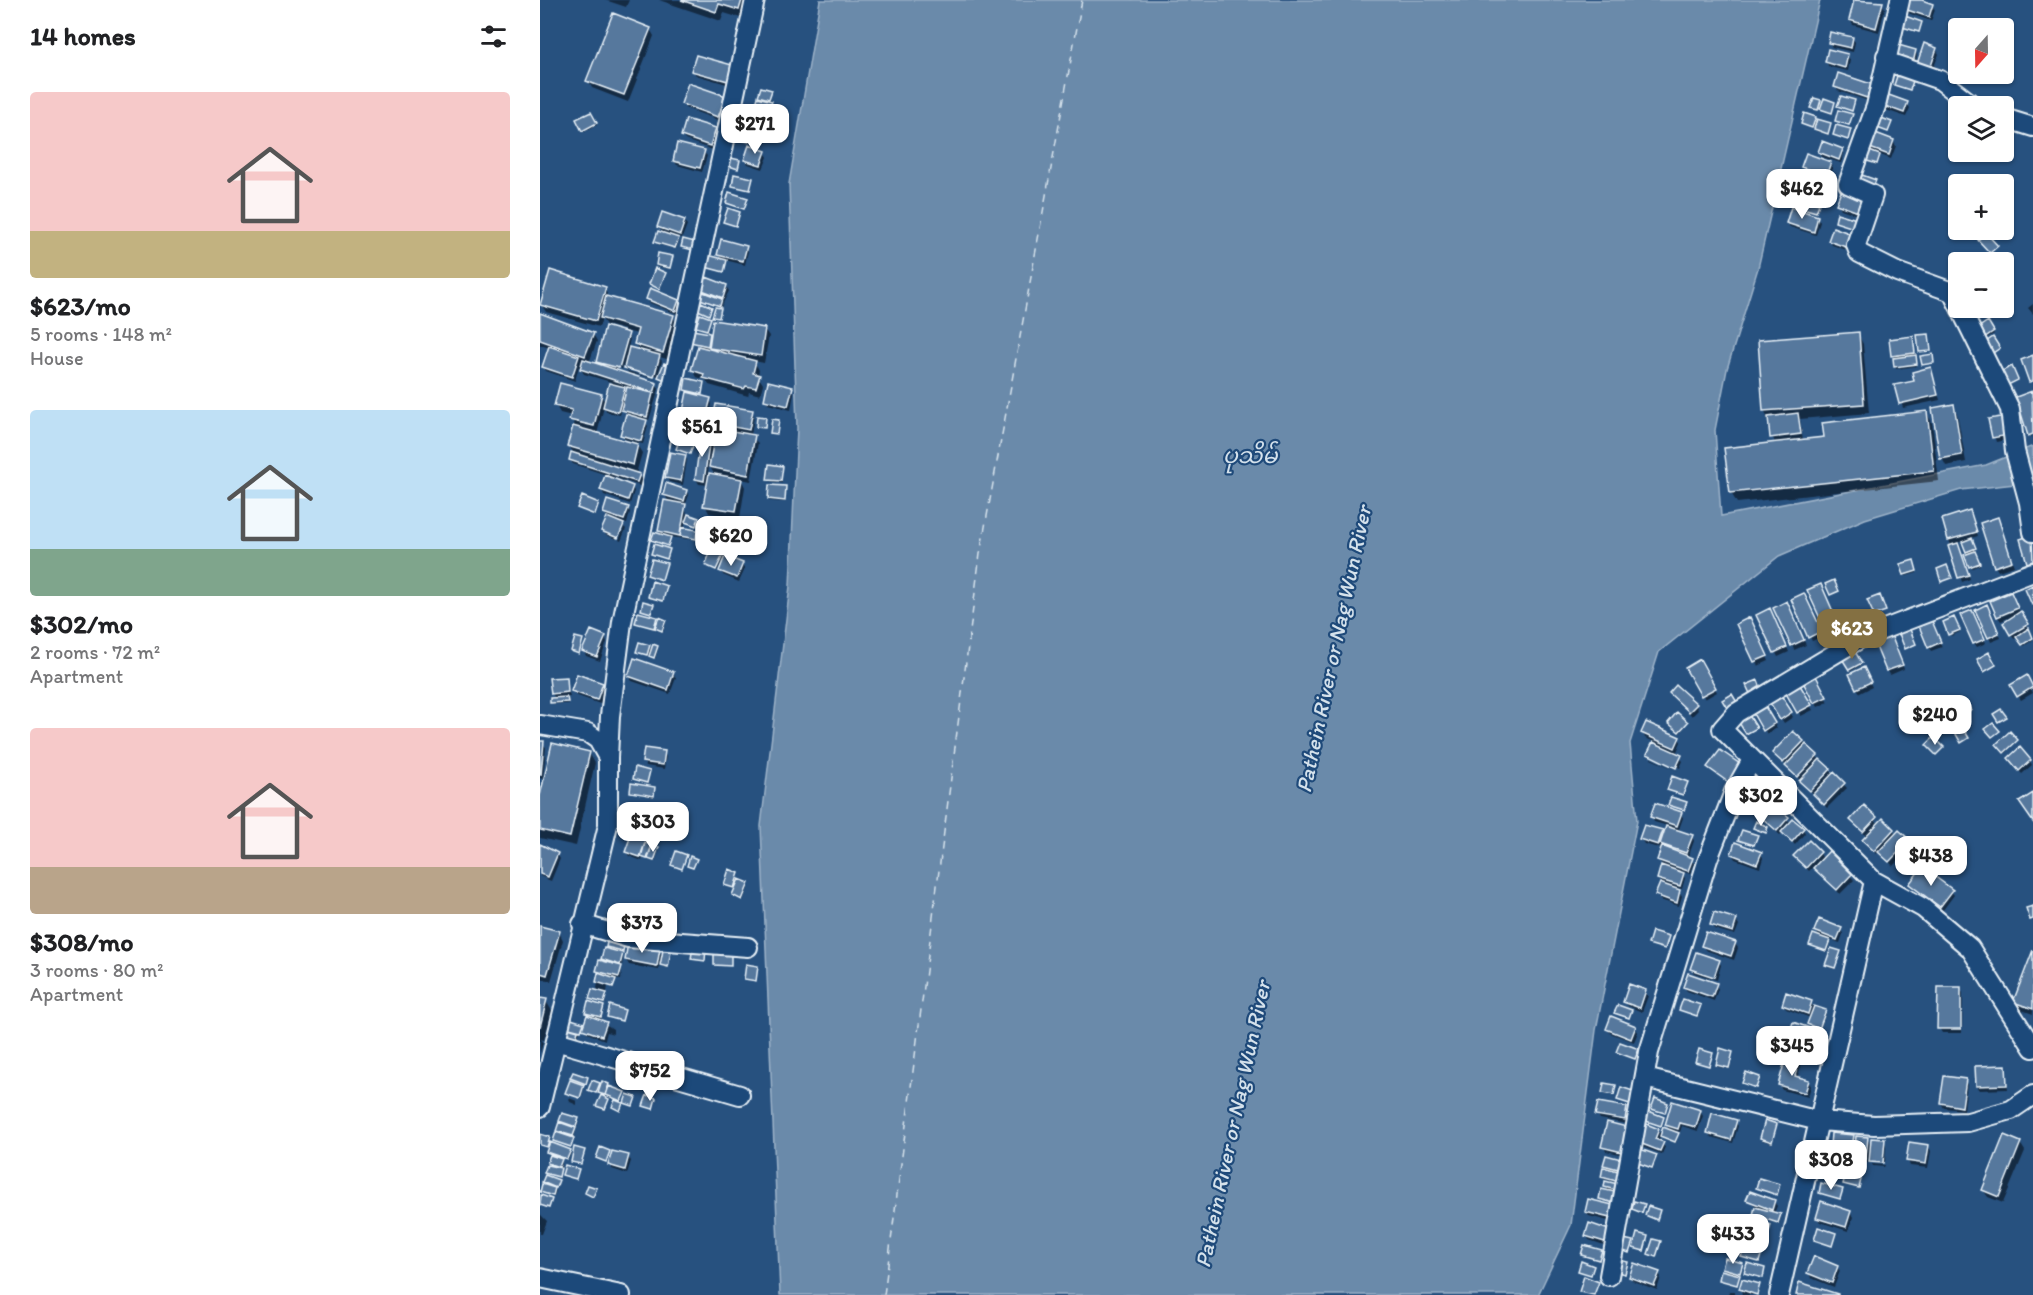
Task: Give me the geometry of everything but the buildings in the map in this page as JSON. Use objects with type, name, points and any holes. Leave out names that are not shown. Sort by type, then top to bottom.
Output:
[{"type":"street","points":[[540,1107],[582,924],[599,870],[608,825],[610,716],[622,622],[755,0]]},
{"type":"street","points":[[1900,0],[1876,106],[1848,184],[1872,195],[1856,245],[1859,254],[1898,272],[1948,291]]},
{"type":"street","points":[[1886,56],[1888,62],[1940,80],[1961,96]]},
{"type":"street","points":[[2014,121],[2033,128]]},
{"type":"street","points":[[1964,318],[2010,409],[2015,451],[2033,532]]},
{"type":"street","points":[[2033,572],[1861,638],[1736,713],[1722,729],[1874,881],[1923,908],[1970,948],[2033,1048]]},
{"type":"street","points":[[540,725],[588,733],[598,741],[608,758]]},
{"type":"street","points":[[1609,1276],[1649,1052],[1708,859],[1734,792],[1752,760]]},
{"type":"street","points":[[1779,1295],[1874,881]]},
{"type":"street","points":[[582,924],[628,938],[748,947]]},
{"type":"street","points":[[556,1041],[740,1095]]},
{"type":"street","points":[[1645,1078],[1819,1121],[1874,1125],[1968,1122],[2012,1110],[2033,1095]]},
{"type":"street","points":[[540,1278],[621,1295]]},
{"type":"water","name":"ပုသိမ်","points":[[820,0],[1820,0],[1758,268],[1727,369],[1715,430],[1721,516],[1986,465],[2033,446],[2033,482],[1961,490],[1865,519],[1779,556],[1659,652],[1630,743],[1637,821],[1596,1030],[1571,1225],[1538,1295],[780,1295],[761,826],[790,586],[797,428],[789,184]]},
{"type":"ferry route","points":[[884,1295],[980,554],[1082,0]]},
{"type":"water label","name":"Pathein River or Nag Wun River","points":[[1333,649]]},
{"type":"water label","name":"Pathein River or Nag Wun River","points":[[1232,1124]]}]
